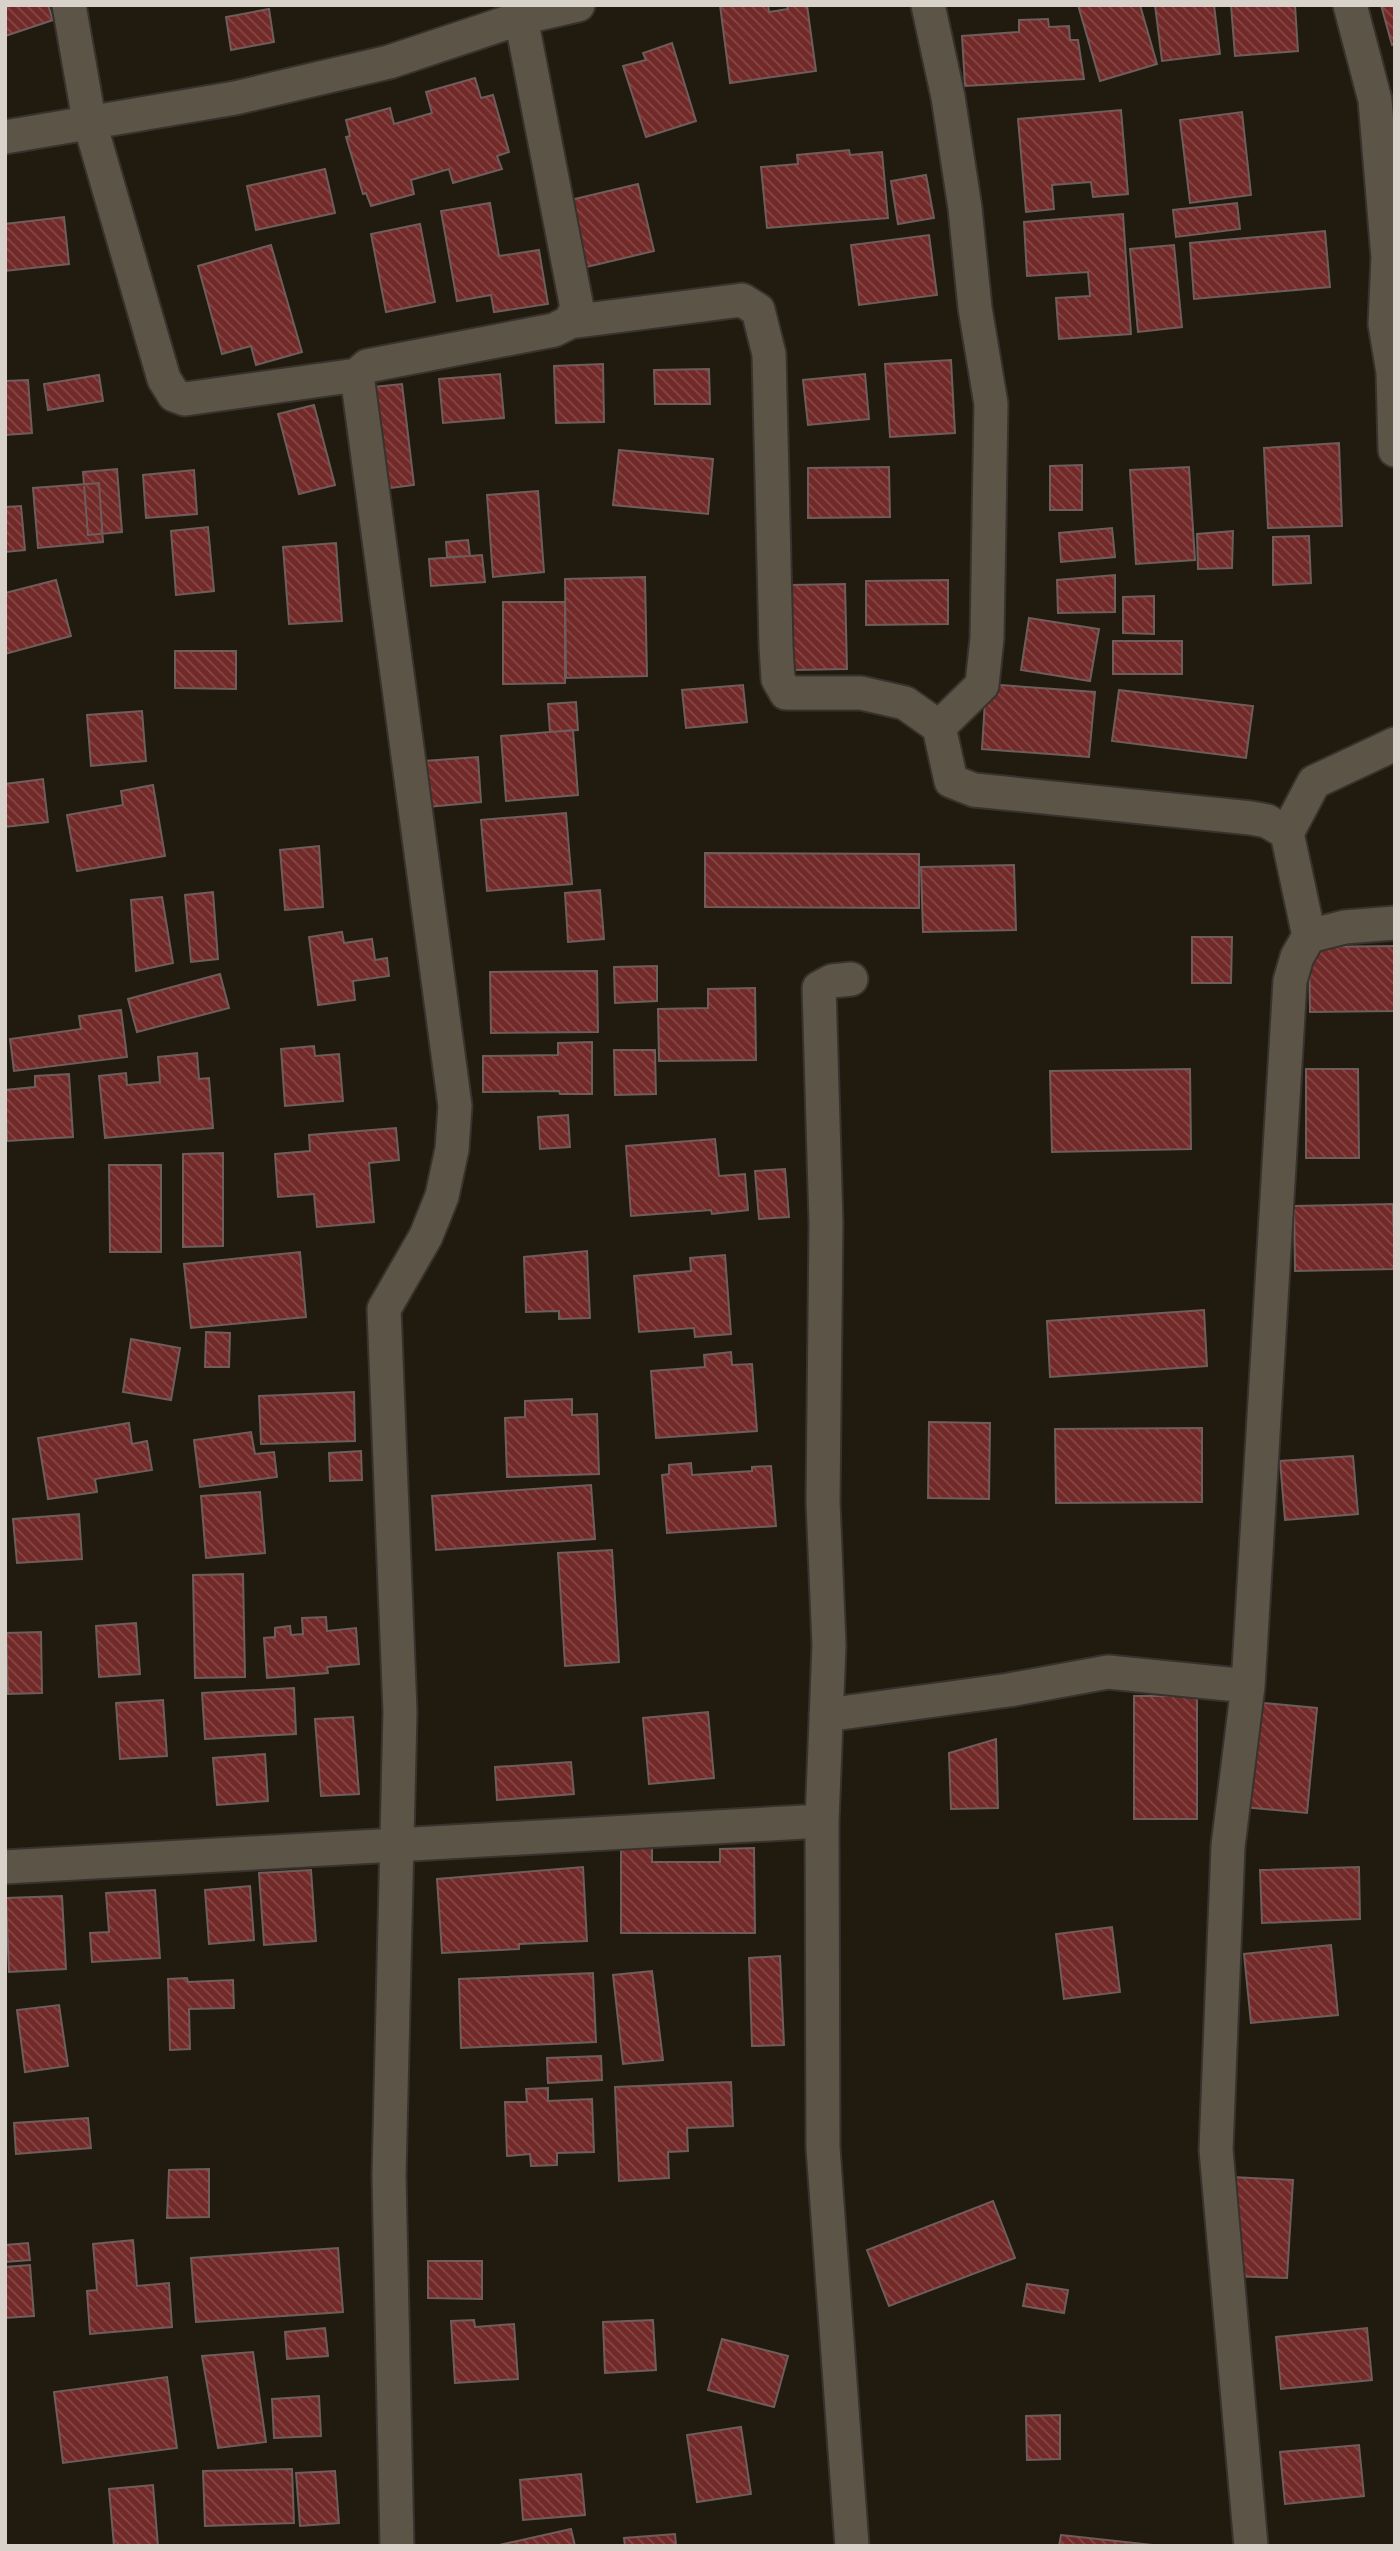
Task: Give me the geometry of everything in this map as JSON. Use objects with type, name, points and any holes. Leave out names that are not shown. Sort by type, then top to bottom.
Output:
[{"type":"street","points":[[69,5],[89,120],[164,379],[174,395],[185,399],[357,375],[367,366],[554,330],[570,322],[742,300],[758,310],[769,354],[778,679],[786,693],[861,693],[905,703],[939,727],[951,781],[974,790],[1251,818],[1267,821],[1287,833]]},
{"type":"street","points":[[5,136],[235,97],[325,77],[389,62],[506,16],[578,5]]},
{"type":"street","points":[[928,5],[948,97],[965,208],[975,308],[991,404],[987,638],[982,685],[939,727]]},
{"type":"street","points":[[1350,5],[1376,100],[1388,257],[1385,324],[1394,372],[1395,450]]},
{"type":"street","points":[[506,16],[577,308],[570,322]]},
{"type":"street","points":[[357,375],[455,1106],[452,1149],[442,1196],[426,1236],[384,1309],[400,1712],[398,1846],[391,1993],[390,2163],[397,2546]]},
{"type":"street","points":[[1251,2546],[1216,2150],[1228,1846],[1248,1686],[1290,982],[1297,957],[1308,936],[1287,833],[1314,782],[1395,744]]},
{"type":"street","points":[[1308,936],[1345,926],[1395,923]]},
{"type":"street","points":[[851,979],[832,981],[819,988],[826,1223],[822,1502],[829,1645],[822,1821],[823,2148],[852,2546]]},
{"type":"street","points":[[826,1715],[1009,1690],[1108,1672],[1248,1686]]},
{"type":"street","points":[[5,1867],[822,1821]]},
{"type":"building","points":[[5,5],[48,5],[53,20],[5,36]]},
{"type":"building","points":[[720,5],[768,5],[769,12],[788,9],[787,5],[807,5],[816,71],[730,83]]},
{"type":"building","points":[[1078,5],[1140,5],[1157,64],[1100,81]]},
{"type":"building","points":[[1155,5],[1214,5],[1220,54],[1162,61]]},
{"type":"building","points":[[1231,5],[1295,5],[1298,51],[1235,56]]},
{"type":"building","points":[[1381,5],[1395,5],[1395,44],[1392,45]]},
{"type":"building","points":[[269,9],[274,42],[231,50],[226,17]]},
{"type":"building","points":[[1048,19],[1049,27],[1069,26],[1070,40],[1078,40],[1084,79],[965,86],[962,36],[1019,32],[1019,20]]},
{"type":"building","points":[[672,43],[696,121],[646,137],[623,66],[646,60],[643,53]]},
{"type":"building","points":[[475,78],[481,98],[493,95],[509,152],[497,156],[502,169],[453,183],[449,169],[411,180],[414,194],[371,206],[366,193],[363,194],[346,137],[350,136],[346,120],[390,108],[394,124],[432,113],[426,92]]},
{"type":"building","points":[[1121,110],[1128,194],[1093,197],[1091,182],[1052,185],[1054,209],[1026,212],[1018,119]]},
{"type":"building","points":[[1242,112],[1251,195],[1190,203],[1180,120]]},
{"type":"building","points":[[849,150],[850,155],[882,152],[888,218],[767,228],[761,167],[798,164],[797,155]]},
{"type":"building","points":[[325,169],[335,213],[256,230],[247,186]]},
{"type":"building","points":[[926,175],[934,218],[898,224],[891,181]]},
{"type":"building","points":[[638,184],[654,251],[578,269],[562,202]]},
{"type":"building","points":[[490,203],[499,256],[539,250],[548,304],[494,312],[491,295],[457,301],[441,211]]},
{"type":"building","points":[[1237,203],[1240,229],[1176,237],[1173,210]]},
{"type":"building","points":[[1123,214],[1131,334],[1059,339],[1056,298],[1090,296],[1088,272],[1027,276],[1024,222]]},
{"type":"building","points":[[64,217],[69,264],[5,271],[5,224]]},
{"type":"building","points":[[420,224],[435,302],[386,312],[371,234]]},
{"type":"building","points":[[1325,231],[1330,287],[1194,299],[1190,243]]},
{"type":"building","points":[[929,235],[937,295],[859,305],[851,245]]},
{"type":"building","points":[[271,245],[302,352],[256,365],[251,346],[222,354],[198,266]]},
{"type":"building","points":[[1174,245],[1182,327],[1138,332],[1130,249]]},
{"type":"building","points":[[951,360],[955,433],[890,437],[885,364]]},
{"type":"building","points":[[603,364],[604,422],[556,423],[554,366]]},
{"type":"building","points":[[709,369],[710,404],[655,404],[654,370]]},
{"type":"building","points":[[500,374],[504,418],[443,423],[439,379]]},
{"type":"building","points":[[865,374],[869,419],[808,425],[803,380]]},
{"type":"building","points":[[99,375],[103,401],[48,410],[44,384]]},
{"type":"building","points":[[28,380],[32,433],[5,435],[5,381]]},
{"type":"building","points":[[402,384],[414,485],[376,490],[364,388]]},
{"type":"building","points":[[314,405],[335,485],[299,494],[278,414]]},
{"type":"building","points":[[1339,443],[1342,526],[1268,528],[1264,448]]},
{"type":"building","points":[[619,450],[713,459],[708,514],[613,505]]},
{"type":"building","points":[[1082,465],[1082,510],[1050,510],[1050,466]]},
{"type":"building","points":[[889,467],[890,517],[808,518],[808,468]]},
{"type":"building","points":[[1189,467],[1195,560],[1136,564],[1130,470]]},
{"type":"building","points":[[117,469],[122,532],[88,535],[83,472]]},
{"type":"building","points":[[194,470],[197,514],[146,518],[143,475]]},
{"type":"building","points":[[99,483],[103,542],[38,548],[33,488]]},
{"type":"building","points":[[538,491],[544,572],[493,577],[487,495]]},
{"type":"building","points":[[21,506],[25,550],[5,552],[5,507]]},
{"type":"building","points":[[208,527],[214,591],[176,595],[171,531]]},
{"type":"building","points":[[1112,528],[1115,557],[1061,562],[1059,533]]},
{"type":"building","points":[[1233,531],[1232,568],[1198,569],[1197,534]]},
{"type":"building","points":[[1309,536],[1311,583],[1273,585],[1273,537]]},
{"type":"building","points":[[468,540],[470,556],[447,557],[446,542]]},
{"type":"building","points":[[336,543],[342,621],[289,624],[283,547]]},
{"type":"building","points":[[482,555],[485,582],[431,586],[429,559]]},
{"type":"building","points":[[1115,575],[1115,612],[1058,613],[1057,580]]},
{"type":"building","points":[[645,577],[647,676],[566,678],[565,579]]},
{"type":"building","points":[[56,580],[71,636],[5,654],[5,593]]},
{"type":"building","points":[[948,580],[948,624],[866,625],[866,581]]},
{"type":"building","points":[[845,584],[847,669],[793,670],[790,585]]},
{"type":"building","points":[[1154,596],[1154,634],[1123,633],[1123,597]]},
{"type":"building","points":[[503,602],[565,602],[565,683],[503,684]]},
{"type":"building","points":[[1029,618],[1099,629],[1090,681],[1021,670]]},
{"type":"building","points":[[1113,641],[1182,641],[1182,674],[1113,674]]},
{"type":"building","points":[[175,651],[236,651],[236,689],[175,688]]},
{"type":"building","points":[[986,684],[1095,692],[1089,757],[982,749]]},
{"type":"building","points":[[743,685],[747,722],[686,728],[682,690]]},
{"type":"building","points":[[1119,690],[1253,706],[1246,758],[1112,741]]},
{"type":"building","points":[[576,702],[578,730],[550,732],[548,704]]},
{"type":"building","points":[[142,711],[146,761],[91,766],[87,715]]},
{"type":"building","points":[[573,730],[578,795],[506,801],[501,736]]},
{"type":"building","points":[[478,757],[481,802],[428,807],[424,761]]},
{"type":"building","points":[[43,779],[48,822],[5,827],[5,784]]},
{"type":"building","points":[[153,785],[165,856],[77,871],[67,815],[123,805],[121,791]]},
{"type":"building","points":[[566,813],[572,884],[487,891],[481,820]]},
{"type":"building","points":[[319,846],[323,907],[285,910],[280,850]]},
{"type":"building","points":[[705,853],[919,854],[919,908],[705,907]]},
{"type":"building","points":[[1014,865],[1016,930],[923,932],[921,867]]},
{"type":"building","points":[[600,890],[604,939],[568,942],[565,893]]},
{"type":"building","points":[[213,892],[218,959],[191,962],[185,895]]},
{"type":"building","points":[[162,897],[173,963],[136,971],[131,900]]},
{"type":"building","points":[[342,932],[344,943],[372,939],[375,960],[387,958],[389,976],[353,981],[355,1000],[318,1005],[309,937]]},
{"type":"building","points":[[1192,937],[1232,937],[1231,983],[1192,983]]},
{"type":"building","points":[[1395,946],[1395,1011],[1310,1012],[1309,947]]},
{"type":"building","points":[[657,966],[657,1001],[615,1003],[614,967]]},
{"type":"building","points":[[597,971],[598,1032],[491,1033],[490,972]]},
{"type":"building","points":[[220,974],[229,1008],[137,1032],[128,999]]},
{"type":"building","points":[[755,988],[756,1060],[659,1061],[658,1009],[708,1008],[708,989]]},
{"type":"building","points":[[121,1010],[127,1057],[14,1071],[10,1039],[81,1029],[79,1016]]},
{"type":"building","points":[[592,1042],[592,1094],[560,1094],[559,1091],[483,1092],[483,1056],[558,1055],[558,1043]]},
{"type":"building","points":[[314,1046],[315,1056],[339,1054],[343,1101],[285,1106],[281,1049]]},
{"type":"building","points":[[614,1050],[655,1050],[656,1094],[615,1095]]},
{"type":"building","points":[[197,1053],[199,1079],[209,1078],[213,1128],[105,1138],[99,1076],[126,1073],[127,1085],[160,1082],[158,1057]]},
{"type":"building","points":[[1190,1069],[1191,1149],[1052,1152],[1050,1071]]},
{"type":"building","points":[[1306,1069],[1358,1069],[1359,1158],[1306,1158]]},
{"type":"building","points":[[69,1074],[73,1137],[7,1141],[5,1090],[35,1087],[35,1076]]},
{"type":"building","points":[[568,1115],[570,1147],[540,1149],[538,1117]]},
{"type":"building","points":[[396,1128],[399,1160],[369,1163],[374,1222],[317,1227],[314,1194],[278,1197],[275,1154],[310,1151],[309,1135]]},
{"type":"building","points":[[715,1139],[719,1176],[745,1174],[748,1210],[712,1214],[711,1210],[631,1216],[626,1146]]},
{"type":"building","points":[[223,1153],[223,1246],[183,1247],[183,1154]]},
{"type":"building","points":[[109,1165],[161,1165],[161,1252],[110,1252]]},
{"type":"building","points":[[785,1169],[789,1217],[759,1219],[755,1171]]},
{"type":"building","points":[[1393,1204],[1395,1269],[1295,1271],[1294,1206]]},
{"type":"building","points":[[587,1251],[590,1318],[559,1319],[559,1311],[526,1312],[524,1257]]},
{"type":"building","points":[[300,1252],[306,1317],[191,1328],[184,1264]]},
{"type":"building","points":[[725,1255],[731,1334],[695,1337],[694,1328],[639,1332],[634,1276],[691,1271],[690,1258]]},
{"type":"building","points":[[1204,1310],[1207,1366],[1050,1377],[1047,1321]]},
{"type":"building","points":[[206,1332],[230,1333],[229,1367],[205,1367]]},
{"type":"building","points":[[131,1339],[180,1348],[171,1400],[123,1392]]},
{"type":"building","points":[[731,1352],[732,1365],[752,1364],[757,1431],[656,1438],[651,1371],[705,1367],[704,1355]]},
{"type":"building","points":[[354,1392],[355,1441],[261,1444],[259,1396]]},
{"type":"building","points":[[572,1399],[572,1415],[597,1414],[599,1474],[507,1477],[505,1418],[525,1417],[525,1401]]},
{"type":"building","points":[[929,1422],[990,1423],[989,1499],[928,1498]]},
{"type":"building","points":[[129,1423],[132,1444],[147,1441],[152,1470],[95,1479],[97,1492],[48,1499],[38,1438]]},
{"type":"building","points":[[1202,1428],[1202,1502],[1056,1503],[1055,1429]]},
{"type":"building","points":[[251,1432],[255,1454],[274,1452],[277,1477],[200,1487],[194,1440]]},
{"type":"building","points":[[361,1451],[362,1480],[330,1481],[329,1453]]},
{"type":"building","points":[[1353,1456],[1358,1514],[1285,1520],[1280,1461]]},
{"type":"building","points":[[691,1463],[692,1475],[752,1471],[752,1467],[771,1466],[776,1526],[667,1533],[662,1475],[669,1474],[669,1465]]},
{"type":"building","points":[[591,1485],[595,1539],[436,1550],[432,1496]]},
{"type":"building","points":[[260,1492],[265,1553],[206,1558],[201,1496]]},
{"type":"building","points":[[79,1514],[82,1559],[17,1563],[13,1519]]},
{"type":"building","points":[[612,1550],[619,1662],[565,1666],[558,1553]]},
{"type":"building","points":[[243,1574],[245,1677],[195,1678],[193,1575]]},
{"type":"building","points":[[326,1617],[327,1631],[356,1628],[359,1664],[327,1667],[328,1673],[267,1678],[264,1638],[275,1637],[275,1628],[290,1626],[291,1635],[303,1634],[302,1618]]},
{"type":"building","points":[[136,1623],[140,1674],[99,1677],[96,1626]]},
{"type":"building","points":[[41,1632],[42,1693],[8,1694],[6,1633]]},
{"type":"building","points":[[294,1688],[296,1734],[205,1739],[202,1693]]},
{"type":"building","points":[[1134,1696],[1197,1696],[1197,1819],[1134,1819]]},
{"type":"building","points":[[163,1700],[167,1756],[120,1759],[116,1703]]},
{"type":"building","points":[[1253,1702],[1317,1708],[1307,1813],[1243,1807]]},
{"type":"building","points":[[708,1712],[714,1778],[649,1784],[643,1718]]},
{"type":"building","points":[[353,1717],[359,1794],[321,1796],[315,1719]]},
{"type":"building","points":[[996,1739],[998,1808],[951,1809],[949,1753]]},
{"type":"building","points":[[265,1754],[268,1801],[217,1805],[213,1758]]},
{"type":"building","points":[[571,1762],[574,1794],[497,1800],[495,1767]]},
{"type":"building","points":[[621,1847],[652,1847],[652,1862],[720,1862],[720,1849],[754,1848],[755,1933],[621,1933]]},
{"type":"building","points":[[583,1867],[587,1941],[519,1944],[519,1949],[442,1953],[437,1879]]},
{"type":"building","points":[[1359,1867],[1360,1919],[1262,1923],[1260,1870]]},
{"type":"building","points":[[311,1870],[316,1941],[264,1945],[259,1873]]},
{"type":"building","points":[[250,1886],[254,1940],[209,1944],[205,1890]]},
{"type":"building","points":[[155,1890],[160,1958],[92,1962],[90,1933],[109,1932],[106,1893]]},
{"type":"building","points":[[62,1896],[66,1969],[9,1972],[6,1898]]},
{"type":"building","points":[[1112,1927],[1120,1992],[1064,1999],[1056,1934]]},
{"type":"building","points":[[1331,1945],[1338,2015],[1251,2023],[1244,1954]]},
{"type":"building","points":[[780,1956],[784,2045],[752,2046],[749,1958]]},
{"type":"building","points":[[652,1971],[663,2060],[623,2064],[613,1975]]},
{"type":"building","points":[[593,1973],[596,2042],[461,2048],[459,1979]]},
{"type":"building","points":[[187,1978],[188,1982],[233,1980],[234,2008],[189,2009],[190,2049],[170,2050],[168,1979]]},
{"type":"building","points":[[59,2005],[68,2066],[25,2072],[17,2010]]},
{"type":"building","points":[[601,2056],[602,2080],[548,2083],[547,2058]]},
{"type":"building","points":[[731,2082],[733,2126],[687,2128],[688,2151],[668,2152],[669,2178],[619,2181],[615,2087]]},
{"type":"building","points":[[548,2088],[548,2101],[592,2099],[594,2152],[557,2153],[557,2165],[531,2166],[530,2154],[507,2156],[505,2102],[527,2102],[526,2089]]},
{"type":"building","points":[[88,2118],[91,2148],[16,2154],[14,2123]]},
{"type":"building","points":[[209,2169],[209,2217],[167,2218],[169,2170]]},
{"type":"building","points":[[1232,2177],[1293,2180],[1287,2278],[1229,2276]]},
{"type":"building","points":[[993,2201],[1015,2258],[889,2306],[867,2250]]},
{"type":"building","points":[[133,2240],[137,2286],[169,2283],[172,2327],[90,2334],[87,2291],[97,2290],[93,2244]]},
{"type":"building","points":[[28,2243],[30,2260],[5,2262],[5,2245]]},
{"type":"building","points":[[338,2248],[343,2312],[196,2322],[191,2258]]},
{"type":"building","points":[[428,2261],[482,2261],[482,2299],[428,2298]]},
{"type":"building","points":[[30,2265],[34,2316],[5,2318],[5,2267]]},
{"type":"building","points":[[1027,2284],[1068,2290],[1064,2313],[1023,2306]]},
{"type":"building","points":[[474,2320],[475,2327],[514,2324],[518,2379],[455,2383],[451,2321]]},
{"type":"building","points":[[653,2320],[656,2370],[605,2373],[603,2322]]},
{"type":"building","points":[[325,2328],[328,2356],[287,2359],[285,2332]]},
{"type":"building","points":[[1367,2328],[1372,2380],[1281,2389],[1276,2337]]},
{"type":"building","points":[[722,2339],[788,2356],[774,2407],[708,2390]]},
{"type":"building","points":[[253,2352],[266,2442],[218,2448],[202,2356]]},
{"type":"building","points":[[167,2377],[177,2448],[63,2463],[54,2392]]},
{"type":"building","points":[[319,2396],[321,2436],[274,2438],[272,2399]]},
{"type":"building","points":[[1060,2415],[1060,2459],[1027,2460],[1026,2416]]},
{"type":"building","points":[[741,2427],[751,2494],[697,2502],[687,2435]]},
{"type":"building","points":[[1359,2445],[1364,2496],[1285,2504],[1280,2452]]},
{"type":"building","points":[[292,2469],[294,2523],[205,2526],[203,2471]]},
{"type":"building","points":[[335,2471],[339,2523],[300,2526],[296,2473]]},
{"type":"building","points":[[581,2474],[585,2515],[523,2520],[520,2480]]},
{"type":"building","points":[[153,2485],[158,2546],[114,2546],[109,2489]]},
{"type":"building","points":[[571,2529],[575,2546],[495,2546]]},
{"type":"building","points":[[675,2534],[676,2546],[625,2546],[624,2538]]},
{"type":"building","points":[[1061,2535],[1162,2546],[1059,2546]]}]
